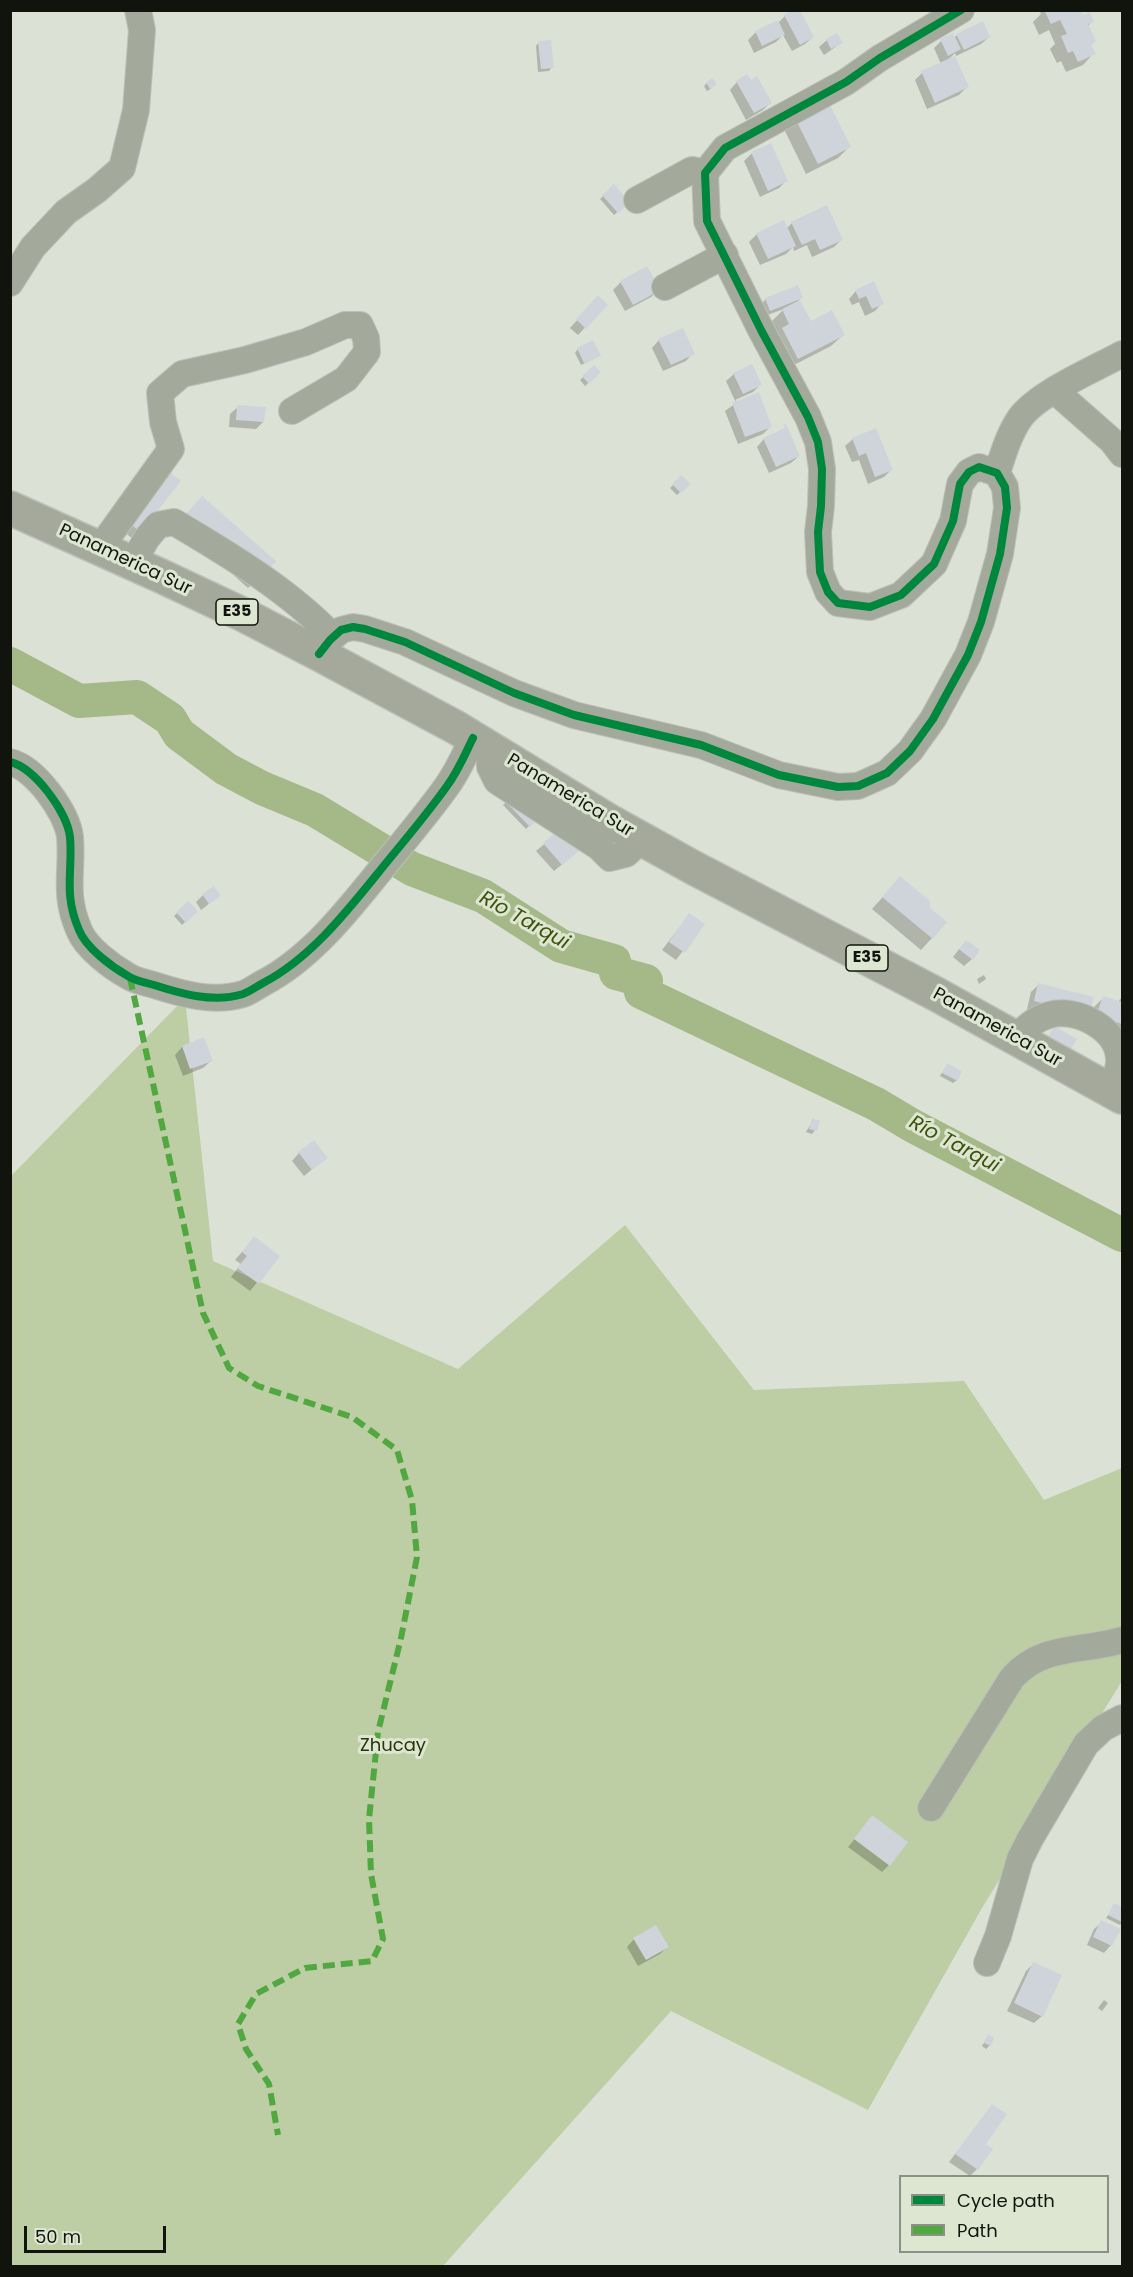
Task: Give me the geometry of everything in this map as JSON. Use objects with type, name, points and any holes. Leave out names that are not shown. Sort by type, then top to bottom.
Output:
[{"type":"highway","name":"Panamerica Sur","points":[[10,508],[244,615],[326,646],[481,743],[642,839],[936,994],[1116,1094]]},
{"type":"street","points":[[10,284],[33,246],[66,212],[97,190],[122,168],[136,110],[142,30],[138,10]]},
{"type":"street","points":[[132,564],[147,538],[158,525],[174,522],[218,549],[313,616],[326,646],[341,630],[353,627],[365,628],[405,642],[514,693],[574,715],[701,746],[779,775],[838,787],[858,786],[887,773],[910,751],[933,720],[968,655],[981,622],[1000,554],[1007,508],[1005,487],[997,473],[979,467],[969,472],[960,484],[953,521],[934,564],[901,595],[870,607],[838,603],[828,592],[820,572],[818,532],[822,469],[818,442],[808,417],[761,330],[707,221],[705,173],[725,148],[846,82],[880,58],[961,10]]},
{"type":"street","points":[[637,200],[692,170],[705,173]]},
{"type":"street","points":[[665,287],[725,255]]},
{"type":"street","points":[[100,548],[171,449],[163,422],[160,393],[182,374],[245,360],[306,342],[345,325],[360,325],[366,338],[368,352],[346,379],[292,411]]},
{"type":"street","points":[[997,473],[1009,438],[1021,416],[1054,390],[1122,354]]},
{"type":"street","points":[[1054,390],[1112,441],[1122,454]]},
{"type":"street","points":[[10,762],[20,764],[39,780],[56,802],[70,835],[68,878],[70,905],[80,933],[102,958],[130,978],[187,995],[215,998],[243,994],[279,975],[310,950],[373,879],[448,785],[459,767],[481,743]]},
{"type":"street","points":[[1016,1038],[1033,1021],[1052,1014],[1074,1014],[1092,1020],[1106,1032],[1119,1057],[1116,1094]]},
{"type":"street","points":[[931,1808],[1012,1678],[1020,1669],[1041,1656],[1102,1646],[1122,1640]]},
{"type":"street","points":[[987,1963],[998,1936],[1020,1859],[1030,1839],[1086,1744],[1103,1728],[1122,1718]]},
{"type":"green space","name":"Zhucay","points":[[185,998],[213,1261],[458,1369],[625,1225],[754,1390],[964,1381],[1044,1500],[1122,1468],[1122,1681],[982,1908],[868,2110],[671,2011],[443,2266],[11,2266],[11,1176]]},
{"type":"building","points":[[791,10],[800,10],[814,37],[800,45],[784,15]]},
{"type":"building","points":[[1044,10],[1081,10],[1083,15],[1090,12],[1094,22],[1088,24],[1096,41],[1091,44],[1096,54],[1078,62],[1073,51],[1068,53],[1061,36],[1067,34],[1060,20],[1051,24]]},
{"type":"building","points":[[778,20],[785,35],[762,46],[755,31]]},
{"type":"building","points":[[983,21],[990,37],[964,50],[956,34]]},
{"type":"building","points":[[837,33],[843,43],[831,49],[826,39]]},
{"type":"building","points":[[953,33],[961,49],[948,56],[940,39]]},
{"type":"building","points":[[551,40],[554,68],[541,69],[538,41]]},
{"type":"building","points":[[955,56],[969,87],[935,103],[921,71]]},
{"type":"building","points":[[747,74],[751,80],[757,76],[772,103],[754,113],[736,81]]},
{"type":"building","points":[[713,78],[717,85],[710,89],[706,82]]},
{"type":"building","points":[[828,101],[851,147],[818,164],[795,118]]},
{"type":"building","points":[[771,143],[788,181],[768,191],[751,152]]},
{"type":"building","points":[[614,184],[630,203],[618,213],[602,195]]},
{"type":"building","points":[[827,205],[843,240],[820,250],[815,239],[802,245],[791,222]]},
{"type":"building","points":[[784,220],[796,246],[768,259],[756,233]]},
{"type":"building","points":[[647,266],[661,290],[633,305],[620,281]]},
{"type":"building","points":[[874,281],[884,304],[872,309],[866,296],[859,299],[855,290]]},
{"type":"building","points":[[798,285],[803,298],[770,311],[765,298]]},
{"type":"building","points":[[598,295],[608,305],[586,329],[576,319]]},
{"type":"building","points":[[800,300],[811,321],[832,310],[845,335],[798,359],[782,328],[789,324],[782,309]]},
{"type":"building","points":[[683,328],[695,354],[671,365],[658,339]]},
{"type":"building","points":[[593,340],[601,356],[584,363],[577,348]]},
{"type":"building","points":[[752,364],[762,385],[743,394],[733,373]]},
{"type":"building","points":[[594,365],[601,372],[589,384],[582,376]]},
{"type":"building","points":[[759,392],[772,427],[745,437],[732,403]]},
{"type":"building","points":[[237,405],[266,407],[264,422],[236,420]]},
{"type":"building","points":[[786,424],[800,456],[776,467],[763,438],[785,428],[783,425]]},
{"type":"building","points":[[876,428],[893,470],[875,477],[866,453],[859,456],[852,438]]},
{"type":"building","points":[[166,469],[181,481],[141,532],[126,521]]},
{"type":"building","points":[[681,475],[691,484],[681,493],[672,484]]},
{"type":"building","points":[[202,496],[276,561],[261,578],[187,513]]},
{"type":"building","points":[[505,801],[537,820],[530,827]]},
{"type":"building","points":[[561,828],[580,850],[562,865],[543,843]]},
{"type":"building","points":[[900,876],[930,901],[930,908],[947,922],[933,939],[882,897]]},
{"type":"building","points":[[214,886],[221,896],[209,904],[202,894]]},
{"type":"building","points":[[188,901],[198,911],[186,923],[176,912]]},
{"type":"building","points":[[689,913],[705,924],[685,953],[669,942]]},
{"type":"building","points":[[966,940],[980,950],[973,960],[959,949]]},
{"type":"building","points":[[1038,983],[1094,997],[1089,1015],[1034,1001]]},
{"type":"building","points":[[1103,996],[1122,1002],[1122,1024],[1096,1016]]},
{"type":"building","points":[[1054,1026],[1077,1039],[1071,1049],[1048,1037]]},
{"type":"building","points":[[204,1037],[213,1061],[190,1069],[182,1046]]},
{"type":"building","points":[[947,1063],[962,1071],[958,1081],[942,1073]]},
{"type":"building","points":[[812,1118],[820,1121],[817,1131],[809,1129]]},
{"type":"building","points":[[314,1140],[328,1158],[312,1170],[298,1152]]},
{"type":"building","points":[[254,1236],[280,1256],[259,1284],[237,1268],[247,1256],[242,1252]]},
{"type":"building","points":[[872,1815],[908,1842],[890,1866],[854,1839]]},
{"type":"building","points":[[1114,1903],[1122,1907],[1122,1922],[1108,1915]]},
{"type":"building","points":[[1101,1920],[1121,1929],[1112,1946],[1093,1937]]},
{"type":"building","points":[[656,1925],[669,1947],[646,1960],[633,1938]]},
{"type":"building","points":[[1033,1962],[1062,1975],[1043,2017],[1014,2003]]},
{"type":"building","points":[[988,2034],[994,2038],[991,2046],[984,2043]]},
{"type":"building","points":[[992,2104],[1007,2114],[986,2144],[993,2149],[978,2170],[955,2154]]},
{"type":"waterway","name":"Río Tarqui","points":[[10,664],[79,701],[137,697],[170,719],[179,734],[226,769],[262,788],[315,810],[412,869],[483,896],[561,946],[614,961],[616,973],[646,981],[641,992],[876,1104],[913,1126],[1122,1235]]},
{"type":"marked path","points":[[130,978],[203,1313],[229,1368],[258,1386],[352,1417],[397,1450],[412,1500],[417,1557],[401,1638],[378,1732],[369,1819],[371,1874],[383,1939],[372,1961],[305,1968],[256,1994],[238,2024],[246,2049],[269,2084],[278,2135]]},
{"type":"cycle path","points":[[319,654],[341,630],[353,627],[365,629],[405,642],[514,693],[574,715],[701,745],[779,775],[838,787],[858,786],[887,773],[910,751],[933,719],[968,655],[981,622],[1000,554],[1007,508],[1005,487],[997,473],[979,467],[969,472],[960,484],[953,521],[934,564],[901,595],[870,607],[838,603],[828,592],[820,572],[818,532],[822,469],[818,442],[808,417],[761,330],[707,221],[705,173],[725,148],[846,82],[880,58],[961,10]]},
{"type":"cycle path","points":[[10,762],[30,773],[48,792],[68,827],[71,850],[71,905],[79,930],[87,944],[107,962],[134,979],[187,994],[220,998],[245,993],[282,972],[333,927],[420,822],[455,774],[473,738]]}]
